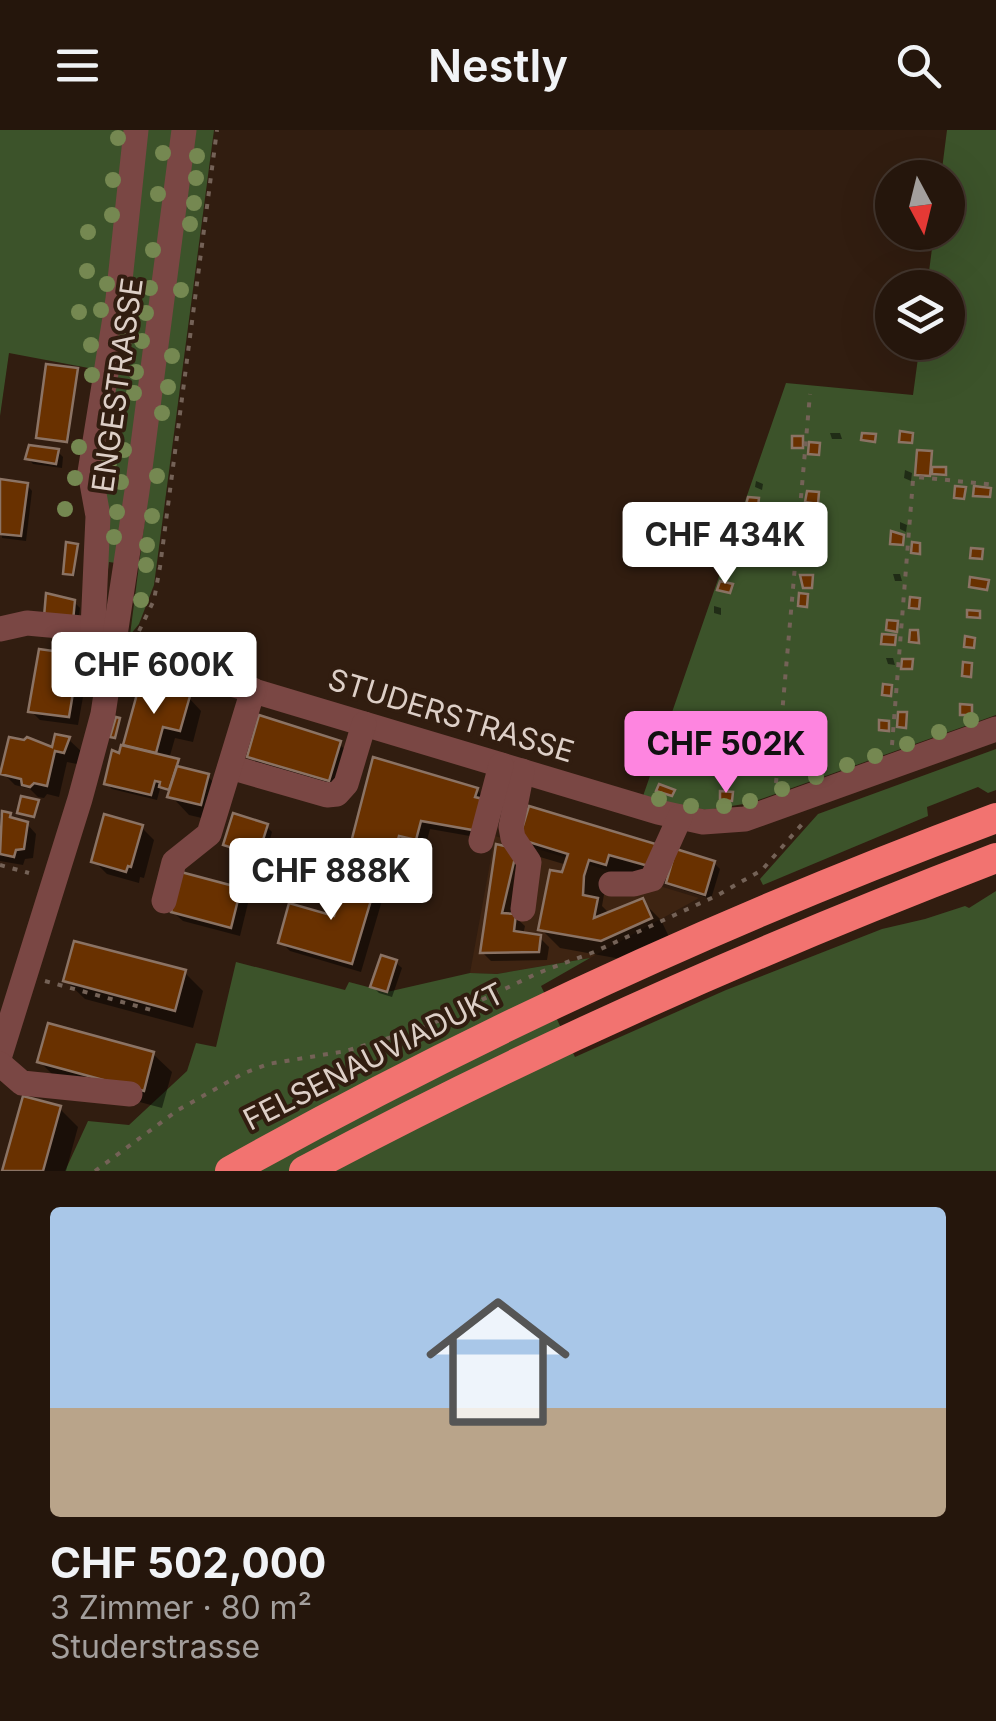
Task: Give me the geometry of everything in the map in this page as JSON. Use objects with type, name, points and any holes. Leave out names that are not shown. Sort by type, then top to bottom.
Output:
[{"type":"highway","name":"FELSENAUVIADUKT","points":[[230,1171],[364,1098],[550,1006],[761,912],[996,818]]},
{"type":"highway","points":[[304,1171],[566,1038],[811,931],[996,858]]},
{"type":"street","points":[[0,1055],[94,752],[112,641],[90,472],[118,300],[136,130]]},
{"type":"street","name":"ENGESTRASSE","points":[[112,641],[184,130]]},
{"type":"street","name":"STUDERSTRASSE","points":[[0,629],[27,623],[112,641],[253,690],[512,768],[680,817],[728,822],[779,808],[996,729]]},
{"type":"street","points":[[164,901],[174,862],[209,834],[253,690]]},
{"type":"street","points":[[230,767],[327,795],[337,794],[346,784],[364,724]]},
{"type":"street","points":[[481,841],[512,768]]},
{"type":"street","points":[[512,768],[510,827],[528,862],[524,908]]},
{"type":"street","points":[[611,884],[652,880],[680,817]]},
{"type":"street","points":[[0,1064],[22,1083],[130,1094]]},
{"type":"path","points":[[112,641],[150,610],[157,586],[217,130]]},
{"type":"path","points":[[779,808],[775,794],[810,394]]},
{"type":"path","points":[[898,764],[892,745],[913,480],[918,477],[996,485]]},
{"type":"path","points":[[95,1171],[178,1110],[242,1074],[268,1064],[346,1050],[425,1027],[504,988],[716,896],[762,870],[810,814]]},
{"type":"path","points":[[0,865],[30,873]]},
{"type":"path","points":[[51,982],[155,1011]]},
{"type":"shaded area","points":[[495,836],[699,898],[590,958],[497,974],[470,973]]},
{"type":"green space","points":[[0,130],[130,130],[99,370],[9,353],[0,416]]},
{"type":"green space","points":[[142,130],[174,130],[116,563],[109,562],[104,600],[97,484]]},
{"type":"green space","points":[[195,130],[214,130],[154,585],[139,624],[130,635]]},
{"type":"green space","points":[[947,130],[996,130],[996,715],[750,803],[707,810],[642,799],[786,383],[913,395],[918,360],[965,360],[965,270],[929,270],[932,250],[965,250],[965,160],[943,160]]},
{"type":"green space","points":[[996,749],[996,790],[988,793],[978,787],[927,807],[928,816],[763,885],[760,879],[818,814]]},
{"type":"green space","points":[[996,891],[996,1171],[65,1171],[88,1121],[129,1125],[187,1071],[196,1043],[216,1047],[236,962],[345,990],[349,982],[387,992],[470,973],[497,974],[590,958],[541,986],[575,1057],[726,990],[882,929],[969,908]]},
{"type":"building","points":[[46,364],[78,368],[67,442],[36,438]]},
{"type":"building","points":[[900,431],[913,433],[912,443],[899,442]]},
{"type":"building","points":[[862,433],[876,434],[875,442],[861,440]]},
{"type":"building","points":[[792,436],[803,436],[803,448],[792,448]]},
{"type":"building","points":[[809,442],[820,443],[819,455],[808,454]]},
{"type":"building","points":[[29,445],[59,449],[56,464],[25,459]]},
{"type":"building","points":[[917,450],[932,451],[930,476],[915,475]]},
{"type":"building","points":[[932,467],[946,467],[946,475],[932,474]]},
{"type":"building","points":[[0,479],[28,483],[21,536],[0,534]]},
{"type":"building","points":[[955,486],[966,487],[964,499],[954,498]]},
{"type":"building","points":[[974,486],[991,488],[990,497],[973,496]]},
{"type":"building","points":[[807,491],[819,492],[818,504],[805,502]]},
{"type":"building","points":[[748,497],[759,498],[758,507],[746,505]]},
{"type":"building","points":[[803,510],[812,511],[811,524],[802,523]]},
{"type":"building","points":[[891,531],[904,535],[903,545],[890,544]]},
{"type":"building","points":[[66,542],[78,544],[73,575],[63,574]]},
{"type":"building","points":[[912,542],[920,543],[920,554],[911,553]]},
{"type":"building","points":[[800,544],[815,546],[814,555],[799,554]]},
{"type":"building","points":[[971,548],[983,549],[982,559],[970,558]]},
{"type":"building","points":[[726,560],[733,563],[728,578],[721,576]]},
{"type":"building","points":[[800,575],[813,575],[812,588],[803,588]]},
{"type":"building","points":[[970,577],[989,580],[987,590],[969,587]]},
{"type":"building","points":[[720,581],[733,584],[730,593],[717,590]]},
{"type":"building","points":[[46,593],[75,600],[73,621],[44,617]]},
{"type":"building","points":[[799,593],[808,594],[807,607],[798,606]]},
{"type":"building","points":[[910,597],[920,598],[919,609],[909,608]]},
{"type":"building","points":[[967,610],[980,611],[980,618],[967,617]]},
{"type":"building","points":[[887,620],[898,621],[897,632],[886,630]]},
{"type":"building","points":[[910,630],[918,630],[919,643],[909,642]]},
{"type":"building","points":[[882,634],[896,635],[895,645],[881,644]]},
{"type":"building","points":[[965,636],[975,638],[974,648],[964,647]]},
{"type":"building","points":[[39,649],[75,654],[73,668],[77,669],[69,717],[28,712]]},
{"type":"building","points":[[902,659],[913,659],[912,669],[901,669]]},
{"type":"building","points":[[963,662],[972,663],[971,677],[962,676]]},
{"type":"building","points":[[140,683],[190,696],[180,731],[163,727],[156,753],[123,745]]},
{"type":"building","points":[[883,684],[892,685],[891,696],[882,695]]},
{"type":"building","points":[[960,704],[972,705],[972,715],[960,715]]},
{"type":"building","points":[[898,712],[907,712],[906,728],[897,727]]},
{"type":"building","points":[[714,713],[723,714],[722,728],[714,727]]},
{"type":"building","points":[[692,714],[704,715],[703,726],[691,725]]},
{"type":"building","points":[[259,715],[341,741],[329,781],[247,757]]},
{"type":"building","points":[[116,717],[120,718],[115,738],[110,737]]},
{"type":"building","points":[[726,719],[740,721],[739,729],[725,727]]},
{"type":"building","points":[[879,720],[889,721],[889,731],[879,730]]},
{"type":"building","points":[[55,734],[70,737],[64,753],[55,751],[47,786],[22,785],[21,779],[0,774],[9,737],[27,737],[52,747]]},
{"type":"building","points":[[121,745],[179,759],[169,790],[155,781],[151,795],[104,784],[112,750],[119,753]]},
{"type":"building","points":[[373,757],[478,788],[475,797],[487,800],[478,831],[421,821],[416,840],[399,836],[382,881],[348,871],[351,859],[347,858]]},
{"type":"building","points":[[177,766],[209,774],[201,805],[167,797]]},
{"type":"building","points":[[659,784],[675,790],[672,796],[656,791]]},
{"type":"building","points":[[720,791],[733,792],[732,801],[720,800]]},
{"type":"building","points":[[21,796],[39,800],[34,817],[17,813]]},
{"type":"building","points":[[529,806],[659,845],[652,867],[609,855],[606,865],[589,860],[584,876],[583,895],[598,898],[594,918],[643,898],[652,918],[601,941],[538,930],[550,870],[562,872],[568,854],[519,839]]},
{"type":"building","points":[[2,811],[28,822],[24,849],[16,850],[14,857],[0,854]]},
{"type":"building","points":[[233,813],[268,824],[258,856],[223,845]]},
{"type":"building","points":[[104,814],[143,825],[131,867],[126,872],[91,862]]},
{"type":"building","points":[[496,844],[517,849],[502,913],[516,914],[514,931],[541,935],[539,952],[480,953]]},
{"type":"building","points":[[676,849],[715,861],[705,895],[666,883]]},
{"type":"building","points":[[348,871],[377,880],[352,964],[278,943],[289,903],[334,916]]},
{"type":"building","points":[[181,872],[241,888],[231,928],[171,912]]},
{"type":"building","points":[[74,941],[186,970],[175,1011],[63,981]]},
{"type":"building","points":[[381,955],[397,960],[387,992],[370,987]]},
{"type":"building","points":[[48,1023],[154,1052],[144,1091],[37,1062]]},
{"type":"building","points":[[23,1096],[61,1106],[43,1171],[2,1171]]}]
